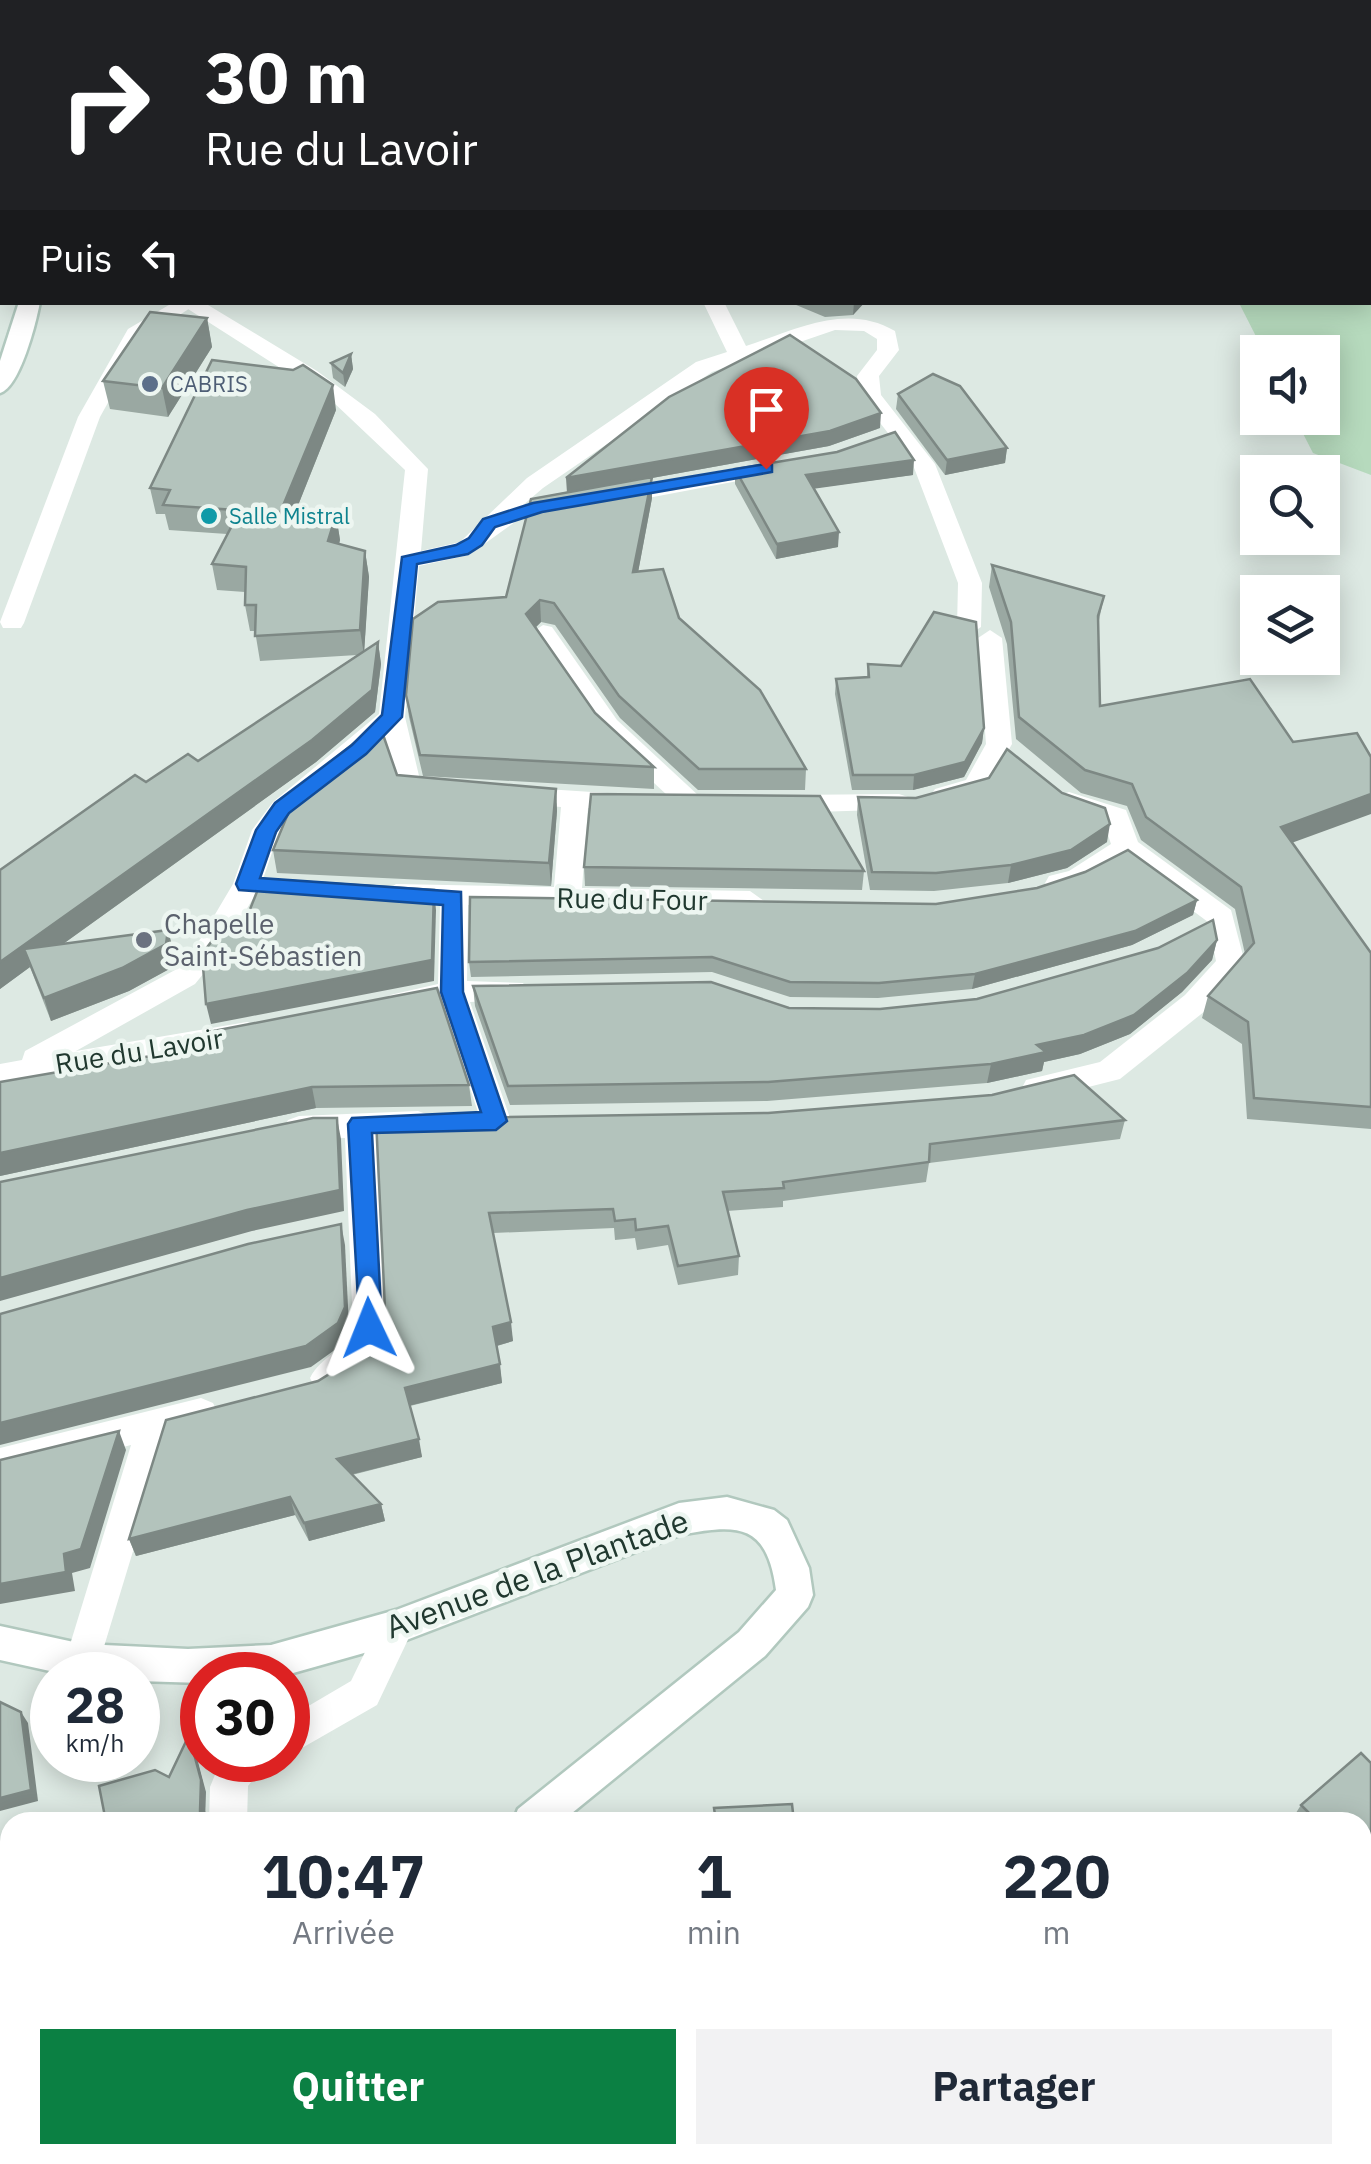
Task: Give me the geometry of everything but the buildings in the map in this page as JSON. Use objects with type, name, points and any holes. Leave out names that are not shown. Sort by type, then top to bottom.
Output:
[{"type":"street","points":[[0,386],[25,328],[29,305]]},
{"type":"street","points":[[12,623],[89,417],[136,334],[184,305]]},
{"type":"street","points":[[190,305],[336,396],[394,440],[416,468],[392,717],[410,788],[575,800],[724,803]]},
{"type":"street","points":[[714,305],[738,354]]},
{"type":"street","points":[[409,560],[462,550],[476,542],[513,499],[704,367],[833,324],[881,329],[887,336],[888,350],[868,376],[870,396],[924,464],[970,583],[1000,744],[1022,764]]},
{"type":"street","points":[[867,444],[899,434]]},
{"type":"street","points":[[592,501],[798,463]]},
{"type":"street","points":[[489,523],[539,507]]},
{"type":"street","points":[[543,633],[608,726],[690,802]]},
{"type":"street","points":[[8,1073],[186,977],[211,945],[247,884],[266,830],[282,808],[359,750],[392,717]]},
{"type":"street","points":[[759,804],[913,803],[967,790],[976,786],[1000,744]]},
{"type":"street","points":[[1005,1095],[1108,1072],[1195,1004],[1230,963],[1221,917],[1126,848],[1116,817],[1070,802],[1047,785]]},
{"type":"street","points":[[567,897],[575,800]]},
{"type":"street","points":[[1026,892],[1078,878],[1126,848]]},
{"type":"street","points":[[247,884],[284,887]]},
{"type":"street","name":"Rue du Four","points":[[360,892],[454,898],[780,902]]},
{"type":"street","points":[[454,898],[452,992],[496,1121]]},
{"type":"street","points":[[1190,933],[1221,917]]},
{"type":"street","points":[[366,1010],[452,992],[545,990]]},
{"type":"street","name":"Rue du Lavoir","points":[[8,1073],[278,1028]]},
{"type":"street","points":[[261,1136],[317,1124],[534,1120]]},
{"type":"street","points":[[303,1387],[322,1382],[359,1355],[369,1328],[360,1124]]},
{"type":"street","points":[[328,1231],[366,1223]]},
{"type":"street","points":[[0,1463],[229,1406]]},
{"type":"street","points":[[86,1652],[155,1424]]},
{"type":"street","name":"Avenue de la Plantade","points":[[160,1665],[271,1662],[396,1627],[680,1518],[724,1509],[751,1515],[772,1528],[792,1556],[795,1594],[752,1644],[544,1812]]},
{"type":"street","points":[[310,1725],[364,1693],[396,1627]]},
{"type":"street","name":"Avenue de la Plantade","points":[[0,1644],[39,1652]]},
{"type":"street","points":[[228,1812],[229,1782]]},
{"type":"green space","points":[[1240,305],[1371,305],[1371,475],[1340,463],[1340,455],[1313,453],[1304,435],[1340,435],[1340,335],[1255,335]]},
{"type":"place","name":"CABRIS","points":[[150,384]]},
{"type":"place","name":"Salle Mistral","points":[[209,516]]},
{"type":"place","name":"Chapelle Saint-Sébastien","points":[[144,940]]},
{"type":"route","points":[[369,1328],[360,1124],[496,1121],[452,992],[454,898],[247,884],[266,830],[282,808],[359,750],[392,717],[409,560],[462,550],[476,542],[489,523],[539,507],[766,469]]}]
